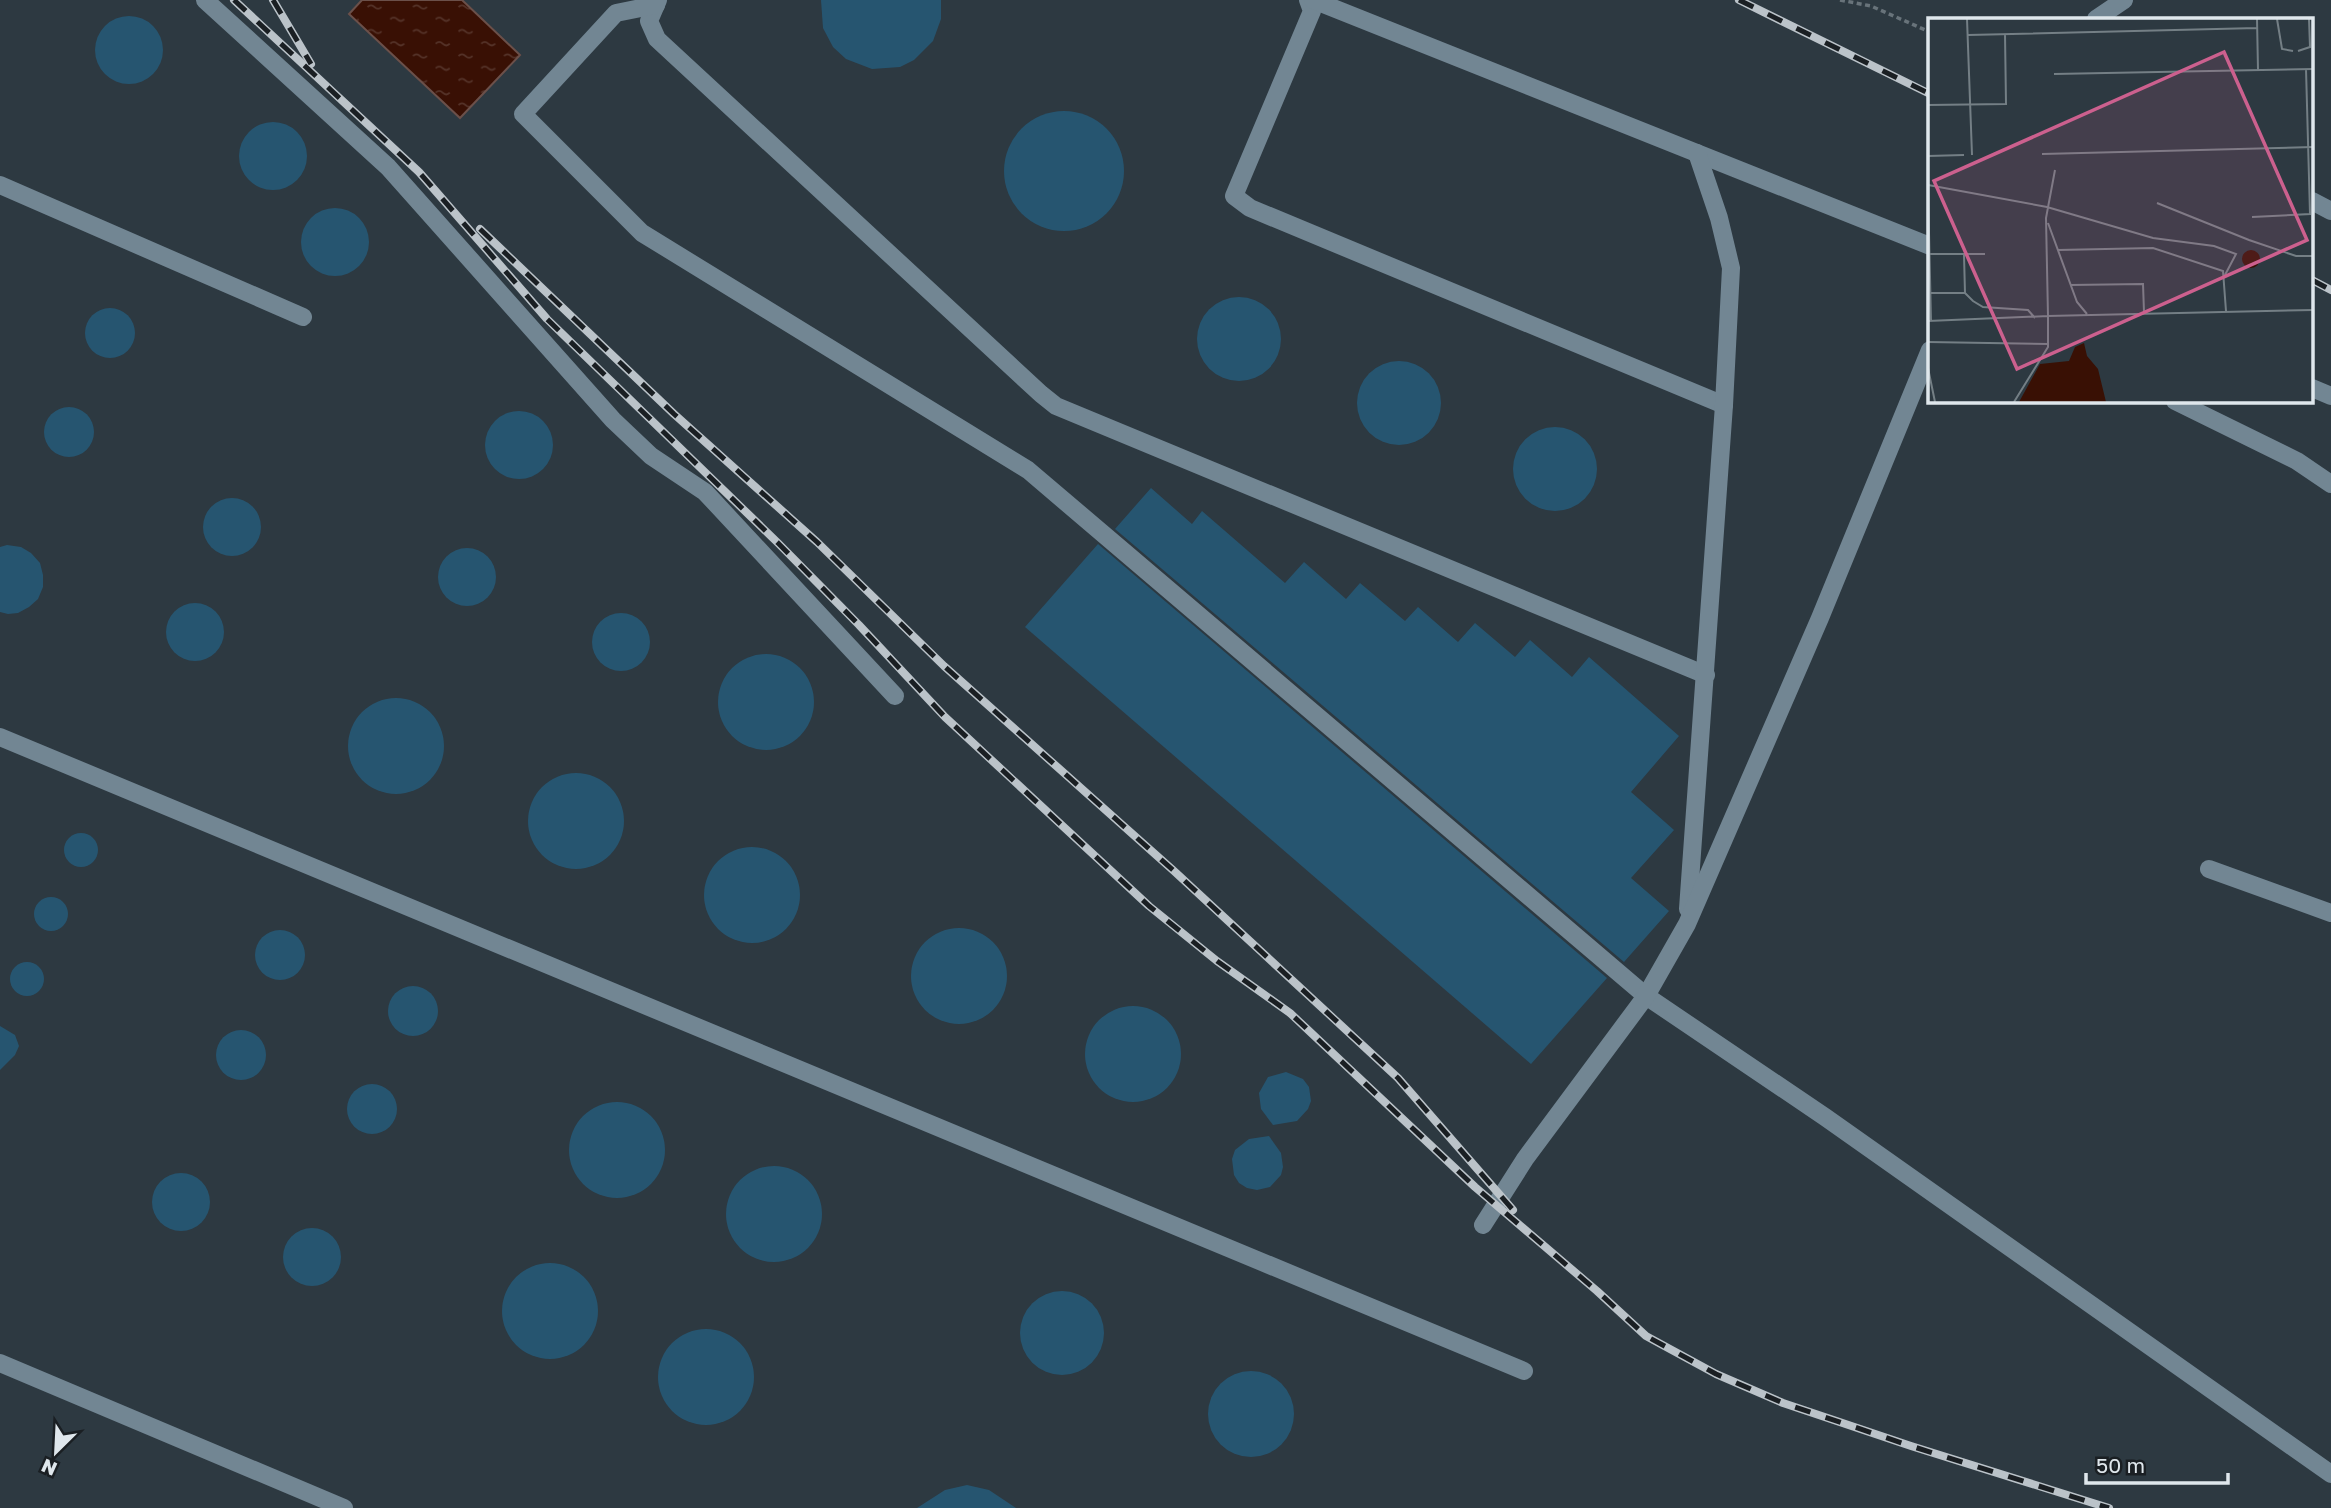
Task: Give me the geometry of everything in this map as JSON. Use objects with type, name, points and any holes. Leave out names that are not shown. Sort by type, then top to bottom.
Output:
[{"type":"lane","points":[[205,0],[388,167],[613,420],[651,456],[705,492],[895,696]]},
{"type":"lane","points":[[1724,405],[1250,208],[1234,196],[1312,11],[1311,0],[1928,245]]},
{"type":"lane","points":[[2097,18],[2124,0]]},
{"type":"lane","points":[[657,3],[649,22],[657,39],[1056,406],[1706,675]]},
{"type":"lane","points":[[657,3],[616,13],[523,114],[642,233],[1028,470],[1646,996],[1825,1117],[2331,1474]]},
{"type":"lane","points":[[1687,924],[1706,675],[1731,268],[1719,218],[1697,153]]},
{"type":"lane","points":[[0,186],[303,317]]},
{"type":"lane","points":[[2314,202],[2331,211]]},
{"type":"lane","points":[[1483,1225],[1525,1159],[1646,996],[1687,924],[1820,618],[1928,355]]},
{"type":"lane","points":[[2314,389],[2331,396]]},
{"type":"lane","points":[[2177,402],[2297,461],[2331,484]]},
{"type":"lane","points":[[0,737],[1524,1371]]},
{"type":"lane","points":[[2209,869],[2331,913]]},
{"type":"lane","points":[[0,1363],[344,1508]]},
{"type":"path","points":[[1840,0],[1871,6],[1928,31]]},
{"type":"water","points":[[362,0],[462,0],[520,55],[460,118],[349,14]]},
{"type":"building","points":[[821,0],[941,0],[941,19],[933,41],[914,60],[900,67],[872,69],[846,59],[833,47],[823,28]]},
{"type":"building","points":[[129,16],[142,19],[153,26],[160,37],[163,50],[160,63],[153,74],[142,81],[129,84],[116,81],[105,74],[98,63],[95,50],[98,37],[105,26],[116,19]]},
{"type":"building","points":[[1064,111],[1087,115],[1107,128],[1120,148],[1124,171],[1120,194],[1107,214],[1087,227],[1064,231],[1041,227],[1021,214],[1008,194],[1004,171],[1008,148],[1021,128],[1041,115]]},
{"type":"building","points":[[273,122],[286,125],[297,132],[304,143],[307,156],[304,169],[297,180],[286,187],[273,190],[260,187],[249,180],[242,169],[239,156],[242,143],[249,132],[260,125]]},
{"type":"building","points":[[335,208],[348,211],[359,218],[366,229],[369,242],[366,255],[359,266],[348,273],[335,276],[322,273],[311,266],[304,255],[301,242],[304,229],[311,218],[322,211]]},
{"type":"building","points":[[1231,297],[1247,297],[1263,304],[1274,315],[1281,331],[1278,355],[1269,369],[1247,381],[1231,381],[1215,374],[1204,363],[1197,347],[1197,331],[1204,315],[1215,304]]},
{"type":"building","points":[[110,308],[128,315],[135,333],[128,351],[110,358],[92,351],[85,333],[92,315]]},
{"type":"building","points":[[1391,361],[1407,361],[1423,368],[1434,379],[1441,395],[1438,419],[1429,433],[1407,445],[1391,445],[1375,438],[1364,427],[1357,411],[1357,395],[1364,379],[1375,368]]},
{"type":"building","points":[[69,407],[87,414],[94,432],[87,450],[69,457],[51,450],[44,432],[51,414]]},
{"type":"building","points":[[519,411],[532,414],[543,421],[550,432],[553,445],[550,458],[543,469],[532,476],[519,479],[506,476],[495,469],[488,458],[485,445],[488,432],[495,421],[506,414]]},
{"type":"building","points":[[1547,427],[1563,427],[1579,434],[1590,445],[1597,461],[1594,485],[1585,499],[1563,511],[1547,511],[1531,504],[1520,493],[1513,477],[1513,461],[1520,445],[1531,434]]},
{"type":"building","points":[[1151,488],[1192,524],[1202,511],[1285,583],[1304,562],[1346,599],[1360,583],[1405,621],[1418,607],[1458,642],[1475,623],[1515,657],[1530,640],[1572,677],[1589,657],[1679,736],[1631,792],[1674,830],[1631,878],[1669,911],[1624,962],[1115,529]]},
{"type":"building","points":[[226,498],[238,498],[253,506],[261,521],[261,533],[253,548],[238,556],[226,556],[211,548],[203,533],[203,521],[211,506]]},
{"type":"building","points":[[1098,544],[1607,978],[1531,1064],[1025,627]]},
{"type":"building","points":[[0,547],[21,547],[31,553],[40,563],[43,575],[43,587],[38,599],[18,613],[8,614],[0,612]]},
{"type":"building","points":[[461,548],[473,548],[488,556],[496,571],[496,583],[488,598],[473,606],[461,606],[446,598],[438,583],[438,571],[446,556]]},
{"type":"building","points":[[189,603],[201,603],[216,611],[224,626],[224,638],[216,653],[201,661],[189,661],[174,653],[166,638],[166,626],[174,611]]},
{"type":"building","points":[[615,613],[627,613],[642,621],[650,636],[650,648],[642,663],[627,671],[615,671],[600,663],[592,648],[592,636],[600,621]]},
{"type":"building","points":[[766,654],[784,657],[800,668],[811,684],[814,702],[811,720],[800,736],[784,747],[766,750],[748,747],[732,736],[721,720],[718,702],[721,684],[732,668],[748,657]]},
{"type":"building","points":[[396,698],[414,701],[430,712],[441,728],[444,746],[441,764],[430,780],[414,791],[396,794],[378,791],[362,780],[351,764],[348,746],[351,728],[362,712],[378,701]]},
{"type":"building","points":[[576,773],[594,776],[610,787],[621,803],[624,821],[621,839],[610,855],[594,866],[576,869],[558,866],[542,855],[531,839],[528,821],[531,803],[542,787],[558,776]]},
{"type":"building","points":[[81,833],[93,838],[98,850],[93,862],[81,867],[69,862],[64,850],[69,838]]},
{"type":"building","points":[[752,847],[770,850],[786,861],[797,877],[800,895],[797,913],[786,929],[770,940],[752,943],[734,940],[718,929],[707,913],[704,895],[707,877],[718,861],[734,850]]},
{"type":"building","points":[[51,897],[63,902],[68,914],[63,926],[51,931],[39,926],[34,914],[39,902]]},
{"type":"building","points":[[959,928],[977,931],[993,942],[1004,958],[1007,976],[1004,994],[993,1010],[977,1021],[959,1024],[941,1021],[925,1010],[914,994],[911,976],[914,958],[925,942],[941,931]]},
{"type":"building","points":[[280,930],[298,937],[305,955],[298,973],[280,980],[262,973],[255,955],[262,937]]},
{"type":"building","points":[[27,962],[39,967],[44,979],[39,991],[27,996],[15,991],[10,979],[15,967]]},
{"type":"building","points":[[413,986],[431,993],[438,1011],[431,1029],[413,1036],[395,1029],[388,1011],[395,993]]},
{"type":"building","points":[[1133,1006],[1151,1009],[1167,1020],[1178,1036],[1181,1054],[1178,1072],[1167,1088],[1151,1099],[1133,1102],[1115,1099],[1099,1088],[1088,1072],[1085,1054],[1088,1036],[1099,1020],[1115,1009]]},
{"type":"building","points":[[0,1026],[15,1035],[19,1046],[15,1055],[0,1070]]},
{"type":"building","points":[[241,1030],[259,1037],[266,1055],[259,1073],[241,1080],[223,1073],[216,1055],[223,1037]]},
{"type":"building","points":[[1286,1072],[1303,1079],[1309,1087],[1311,1101],[1308,1109],[1297,1121],[1273,1125],[1261,1109],[1259,1093],[1268,1077]]},
{"type":"building","points":[[372,1084],[390,1091],[397,1109],[390,1127],[372,1134],[354,1127],[347,1109],[354,1091]]},
{"type":"building","points":[[617,1102],[635,1105],[651,1116],[662,1132],[665,1150],[662,1168],[651,1184],[635,1195],[617,1198],[599,1195],[583,1184],[572,1168],[569,1150],[572,1132],[583,1116],[599,1105]]},
{"type":"building","points":[[1269,1136],[1281,1153],[1281,1175],[1270,1187],[1257,1190],[1247,1188],[1239,1183],[1234,1175],[1232,1159],[1235,1150],[1249,1139]]},
{"type":"building","points":[[774,1166],[792,1169],[808,1180],[819,1196],[822,1214],[819,1232],[808,1248],[792,1259],[774,1262],[756,1259],[740,1248],[729,1232],[726,1214],[729,1196],[740,1180],[756,1169]]},
{"type":"building","points":[[175,1173],[187,1173],[202,1181],[210,1196],[210,1208],[202,1223],[187,1231],[175,1231],[160,1223],[152,1208],[152,1196],[160,1181]]},
{"type":"building","points":[[306,1228],[318,1228],[333,1236],[341,1251],[341,1263],[333,1278],[318,1286],[306,1286],[291,1278],[283,1263],[283,1251],[291,1236]]},
{"type":"building","points":[[550,1263],[568,1266],[584,1277],[595,1293],[598,1311],[595,1329],[584,1345],[568,1356],[550,1359],[532,1356],[516,1345],[505,1329],[502,1311],[505,1293],[516,1277],[532,1266]]},
{"type":"building","points":[[1054,1291],[1070,1291],[1086,1298],[1097,1309],[1104,1325],[1101,1349],[1092,1363],[1070,1375],[1054,1375],[1038,1368],[1027,1357],[1020,1341],[1020,1325],[1027,1309],[1038,1298]]},
{"type":"building","points":[[706,1329],[724,1332],[740,1343],[751,1359],[754,1377],[751,1395],[740,1411],[724,1422],[706,1425],[688,1422],[672,1411],[661,1395],[658,1377],[661,1359],[672,1343],[688,1332]]},
{"type":"building","points":[[1251,1371],[1267,1375],[1281,1384],[1290,1398],[1294,1414],[1290,1430],[1281,1444],[1267,1453],[1251,1457],[1235,1453],[1221,1444],[1212,1430],[1208,1414],[1212,1398],[1221,1384],[1235,1375]]},
{"type":"building","points":[[967,1485],[989,1490],[1016,1508],[917,1508],[945,1490]]},
{"type":"railway","points":[[234,0],[419,172],[547,319],[778,543],[945,717],[1149,906],[1217,961],[1290,1013],[1475,1187],[1646,1336],[1716,1374],[1783,1403],[2109,1508]]},
{"type":"railway","points":[[273,0],[311,64]]},
{"type":"railway","points":[[1739,0],[1928,93]]},
{"type":"railway","points":[[480,229],[674,414],[817,542],[944,666],[1174,871],[1398,1078],[1513,1210]]},
{"type":"railway","points":[[2314,281],[2331,290]]}]
